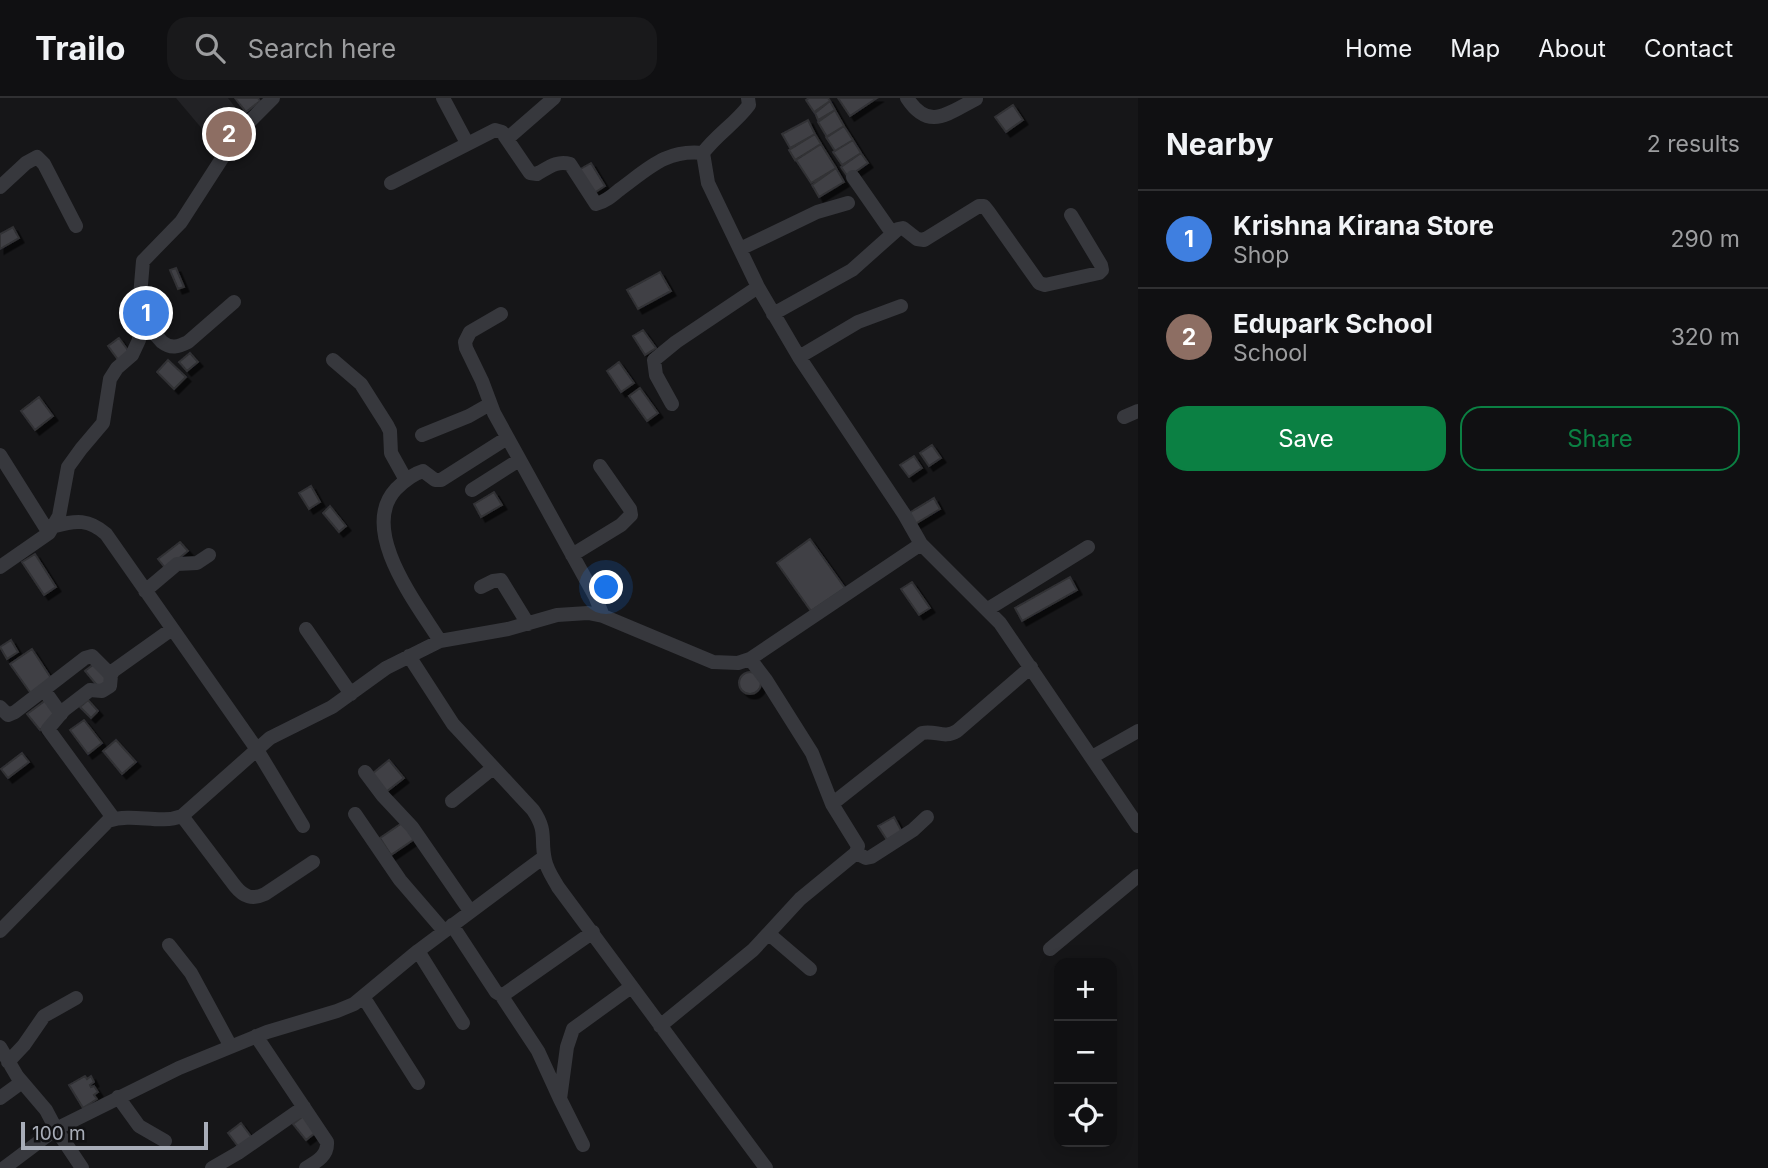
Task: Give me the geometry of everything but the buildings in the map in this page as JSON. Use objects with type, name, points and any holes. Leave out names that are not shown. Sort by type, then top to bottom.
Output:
[{"type":"street","points":[[52,530],[59,516],[68,467],[103,423],[110,379],[136,348],[139,340],[143,261],[181,222],[239,132],[273,98]]},
{"type":"street","points":[[443,98],[467,143]]},
{"type":"street","points":[[507,139],[554,98]]},
{"type":"street","points":[[748,98],[749,105],[741,116],[710,142],[703,153],[708,183],[758,287],[799,357],[904,514],[921,544],[988,609],[1031,667],[1138,826]]},
{"type":"street","points":[[907,98],[919,114],[927,118],[936,118],[976,99]]},
{"type":"street","points":[[391,183],[495,130],[502,132],[530,173],[537,174],[556,163],[570,164],[596,204],[608,199],[664,158],[685,151],[703,153]]},
{"type":"street","points":[[0,187],[37,157],[44,164],[76,226]]},
{"type":"street","points":[[853,177],[892,233]]},
{"type":"street","points":[[740,249],[817,212],[848,203]]},
{"type":"street","points":[[773,314],[852,270],[892,233],[903,228],[917,239],[924,240],[973,208],[984,206],[1034,279],[1045,285],[1102,270],[1072,215]]},
{"type":"street","points":[[672,404],[656,375],[654,360],[758,287]]},
{"type":"street","points":[[139,316],[166,346],[179,346],[188,342],[234,302]]},
{"type":"street","points":[[799,357],[858,322],[901,306]]},
{"type":"street","points":[[501,314],[470,332],[465,342],[507,438],[603,616]]},
{"type":"street","points":[[333,360],[361,384],[387,425],[391,436],[391,453],[406,480]]},
{"type":"street","points":[[422,435],[469,416],[490,404]]},
{"type":"street","points":[[440,640],[400,578],[389,548],[384,523],[384,504],[406,480],[423,471],[435,481],[441,480],[507,438]]},
{"type":"street","points":[[0,455],[52,530]]},
{"type":"street","points":[[472,490],[519,460]]},
{"type":"street","points":[[572,555],[621,525],[631,515],[630,509],[600,466]]},
{"type":"street","points":[[0,567],[52,530],[82,521],[94,524],[106,534],[256,748],[303,826]]},
{"type":"street","points":[[0,931],[99,829],[114,819],[131,816],[164,820],[182,816],[256,748],[332,707],[386,667],[440,640],[574,613],[603,616],[713,662],[738,663],[750,659],[921,544]]},
{"type":"street","points":[[988,609],[1088,547]]},
{"type":"street","points":[[145,591],[177,564],[197,563],[209,555]]},
{"type":"street","points":[[481,587],[497,579],[501,580],[528,624]]},
{"type":"street","points":[[111,675],[172,629]]},
{"type":"street","points":[[306,629],[351,694]]},
{"type":"street","points":[[0,707],[8,715],[92,656],[111,675],[111,682],[102,691],[90,690],[61,714],[48,730],[114,819]]},
{"type":"street","points":[[409,656],[453,724],[524,799],[541,822],[544,857],[558,887],[766,1168]]},
{"type":"street","points":[[660,1026],[753,950],[800,899],[856,853],[858,846],[832,803],[812,753],[750,659]]},
{"type":"street","points":[[832,803],[922,733],[946,736],[957,731],[1031,667]]},
{"type":"street","points":[[44,690],[61,714]]},
{"type":"street","points":[[1092,757],[1138,731]]},
{"type":"street","points":[[452,801],[493,768]]},
{"type":"street","points":[[365,772],[412,827],[470,911]]},
{"type":"street","points":[[355,814],[400,880],[448,928],[500,995],[538,1051],[583,1145]]},
{"type":"street","points":[[182,816],[234,886],[248,897],[257,898],[265,894],[313,862]]},
{"type":"street","points":[[856,853],[866,858],[871,857],[927,817]]},
{"type":"street","points":[[4,1168],[56,1129],[118,1097],[230,1045],[337,1011],[364,998],[418,951],[544,857]]},
{"type":"street","points":[[1050,949],[1138,876]]},
{"type":"street","points":[[500,995],[593,932]]},
{"type":"street","points":[[769,934],[810,969]]},
{"type":"street","points":[[169,945],[191,973],[230,1045]]},
{"type":"street","points":[[418,951],[463,1023]]},
{"type":"street","points":[[560,1099],[567,1047],[573,1029],[631,987]]},
{"type":"street","points":[[8,1062],[24,1045],[44,1016],[76,998]]},
{"type":"street","points":[[364,998],[418,1083]]},
{"type":"street","points":[[256,1036],[324,1134],[327,1148],[323,1156],[306,1168]]},
{"type":"street","points":[[0,1047],[22,1082],[46,1110],[82,1168]]},
{"type":"street","points":[[0,1098],[22,1082]]},
{"type":"street","points":[[118,1097],[139,1126],[165,1142]]},
{"type":"street","points":[[212,1168],[304,1107]]},
{"type":"shaded area","points":[[176,98],[228,98],[244,119],[220,150]]},
{"type":"place","name":"Edupark School","points":[[229,134]]},
{"type":"place","name":"Krishna Kirana Store","points":[[146,313]]}]
